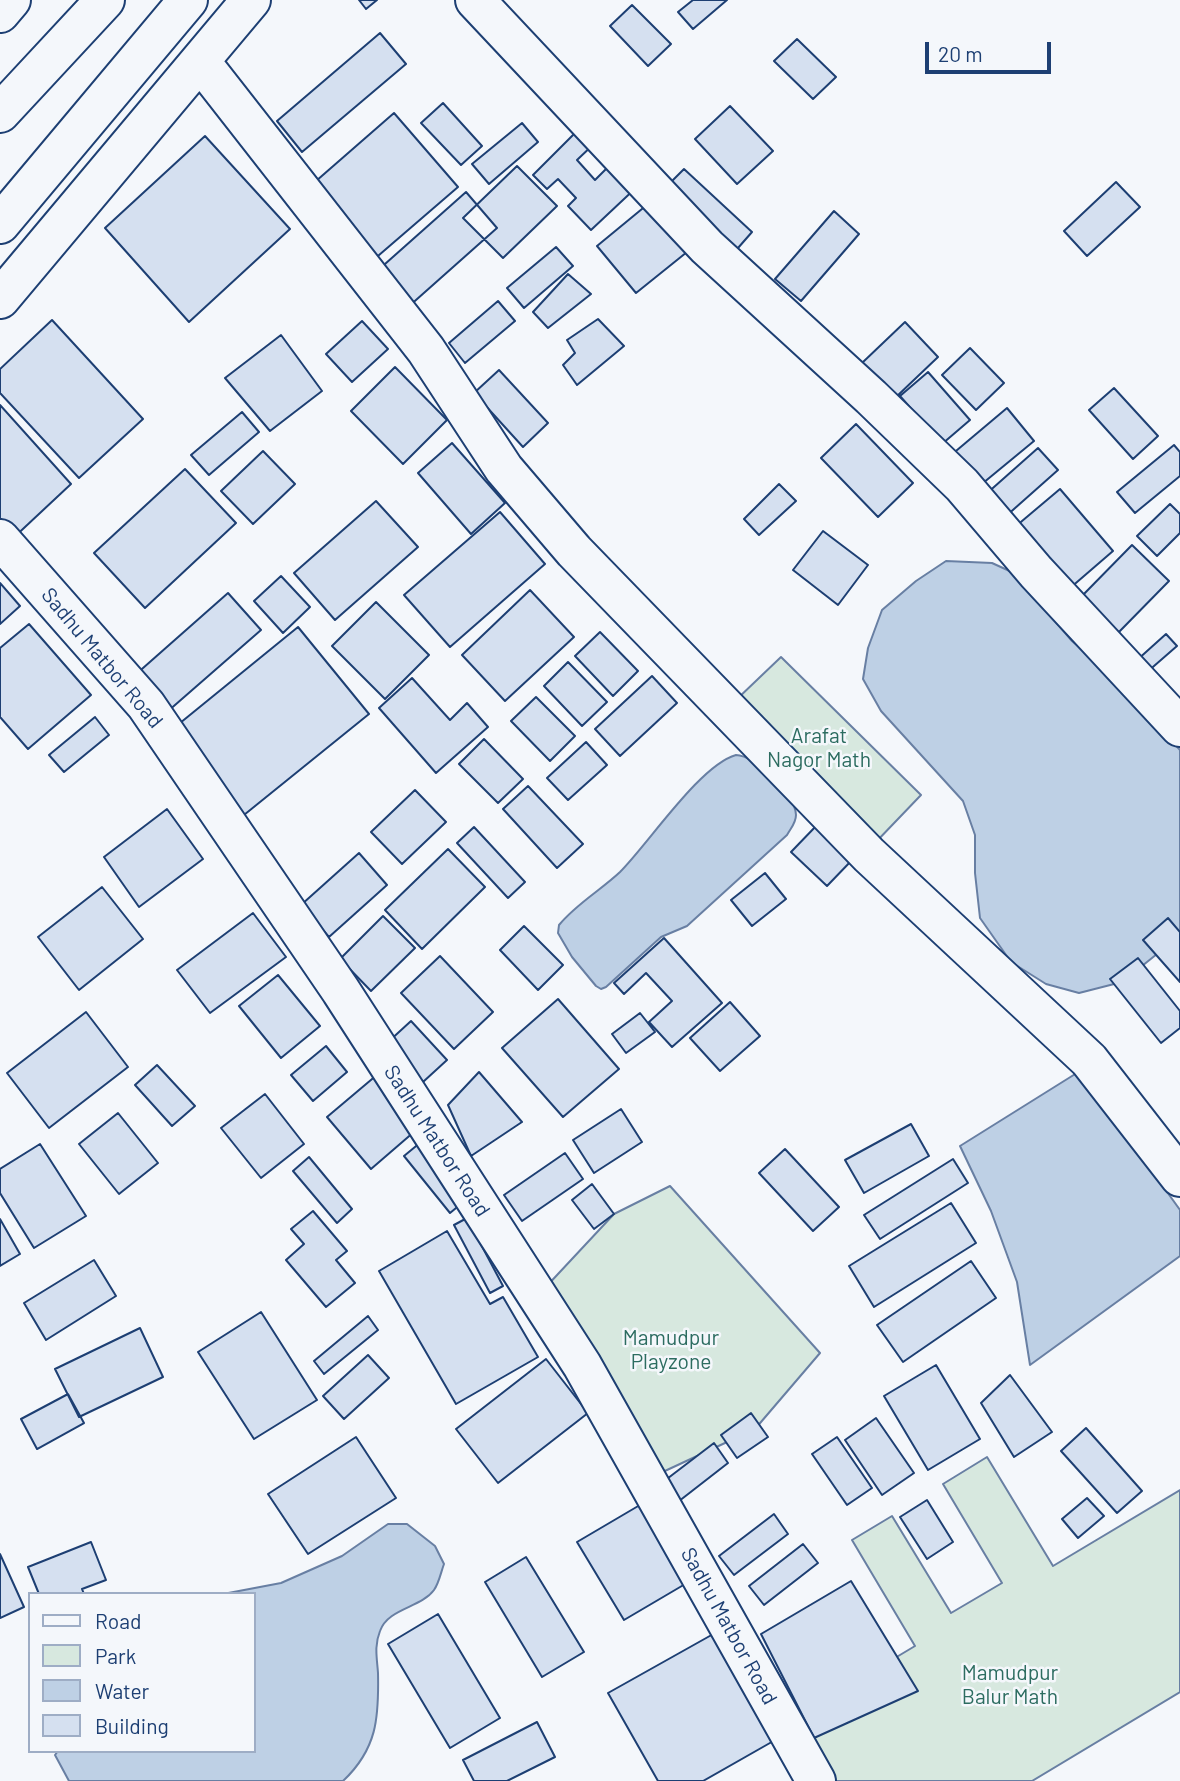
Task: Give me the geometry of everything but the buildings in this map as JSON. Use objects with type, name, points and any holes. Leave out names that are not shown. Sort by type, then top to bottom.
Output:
[{"type":"street","points":[[0,13],[11,0]]},
{"type":"street","points":[[0,113],[105,0]]},
{"type":"street","points":[[0,224],[188,0]]},
{"type":"street","points":[[0,299],[251,0]]},
{"type":"street","points":[[475,0],[707,247],[871,397],[962,485],[1036,572],[1180,727]]},
{"type":"street","points":[[200,61],[426,350],[504,469],[575,551],[869,855],[1089,1059],[1180,1177]]},
{"type":"street","name":"Sadhu Matbor Road","points":[[0,539],[146,705],[341,991],[582,1365],[816,1781]]},
{"type":"green space","name":"Arafat Nagor Math","points":[[781,657],[921,795],[874,844],[736,700]]},
{"type":"green space","name":"Mamudpur Playzone","points":[[670,1186],[820,1353],[755,1429],[652,1477],[544,1289],[614,1214]]},
{"type":"green space","name":"Mamudpur Balur Math","points":[[987,1457],[1053,1566],[1180,1490],[1180,1692],[1032,1781],[819,1781],[791,1729],[803,1713],[915,1646],[852,1540],[892,1516],[951,1613],[1002,1583],[943,1484]]},
{"type":"water","points":[[946,561],[992,563],[1014,573],[1072,641],[1109,673],[1180,750],[1180,933],[1122,982],[1079,993],[1046,984],[1011,962],[980,918],[975,873],[975,835],[963,801],[881,711],[863,679],[868,648],[882,610],[916,581]]},
{"type":"water","points":[[736,755],[753,762],[782,787],[794,807],[796,815],[793,825],[787,835],[687,926],[661,937],[601,989],[572,957],[558,933],[559,925],[573,910],[620,872],[675,806],[707,773]]},
{"type":"water","points":[[1080,1071],[1180,1210],[1180,1256],[1030,1365],[1017,1282],[991,1211],[960,1146]]},
{"type":"water","points":[[388,1524],[407,1524],[435,1546],[444,1564],[434,1590],[421,1601],[390,1617],[380,1631],[376,1647],[378,1704],[374,1732],[363,1757],[343,1781],[69,1781],[55,1755],[56,1753],[256,1753],[256,1592],[234,1592],[281,1583],[342,1556]]}]
